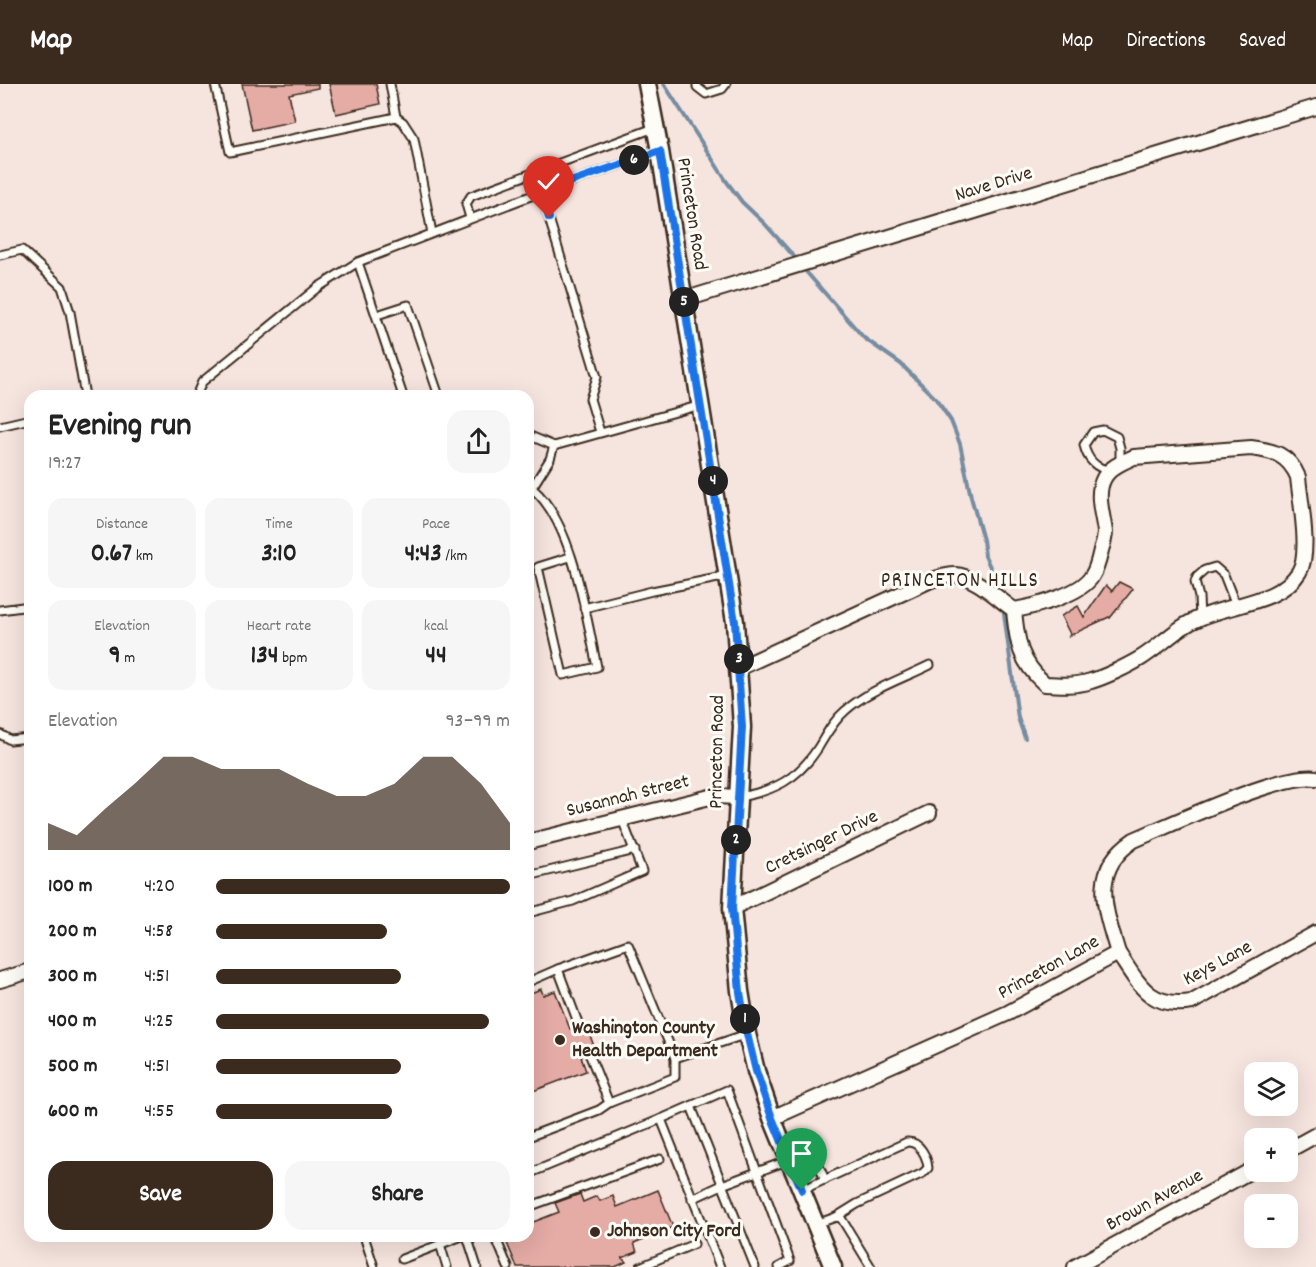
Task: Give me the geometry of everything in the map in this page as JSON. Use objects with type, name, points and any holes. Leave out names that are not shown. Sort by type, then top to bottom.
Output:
[{"type":"street","name":"Princeton Road","points":[[647,84],[660,151],[728,576],[739,668],[742,727],[732,908],[740,992],[756,1071],[772,1118],[833,1267]]},
{"type":"street","name":"Nave Drive","points":[[683,300],[1316,106]]},
{"type":"street","points":[[739,668],[931,580],[947,575],[958,575],[984,588],[1014,610],[1021,652],[1031,672],[1045,684],[1090,681],[1140,659],[1169,636],[1200,618],[1266,598],[1280,591],[1299,572],[1306,556],[1298,477],[1292,465],[1282,456],[1270,450],[1251,448],[1134,457],[1115,467],[1104,478],[1100,489],[1105,535],[1100,558],[1092,578],[1078,590],[1028,608],[1014,610]]},
{"type":"street","name":"Princeton Lane","points":[[772,1118],[1008,1013],[1118,952],[1104,897],[1105,875],[1112,859],[1134,840],[1267,786],[1308,777],[1316,778]]},
{"type":"street","name":"Susannah Street","points":[[534,841],[714,796],[739,797]]},
{"type":"street","name":"Cretsinger Drive","points":[[732,908],[929,813]]},
{"type":"street","name":"Keys Lane","points":[[1118,952],[1138,982],[1152,996],[1165,1003],[1178,1005],[1192,1002],[1316,933]]},
{"type":"street","points":[[0,980],[24,973]]},
{"type":"street","points":[[1298,1145],[1316,1136]]},
{"type":"street","name":"Brown Avenue","points":[[1075,1267],[1244,1174]]},
{"type":"lane","points":[[215,84],[230,153],[396,117]]},
{"type":"lane","points":[[390,84],[396,117],[403,122],[414,139],[432,233]]},
{"type":"lane","points":[[697,84],[706,94],[722,89],[726,84]]},
{"type":"lane","points":[[470,218],[466,204],[471,196],[655,128]]},
{"type":"lane","points":[[199,390],[202,382],[317,288],[358,262],[470,218],[660,151]]},
{"type":"lane","points":[[541,192],[597,377],[590,399],[600,432]]},
{"type":"lane","points":[[0,255],[22,250],[62,287],[70,312],[84,390]]},
{"type":"lane","points":[[358,262],[401,390]]},
{"type":"lane","points":[[377,315],[408,305],[437,390]]},
{"type":"lane","points":[[534,438],[554,446],[701,405]]},
{"type":"lane","points":[[0,426],[24,420]]},
{"type":"lane","points":[[1103,430],[1117,437],[1120,448],[1115,467],[1094,464],[1087,454],[1084,444],[1093,432],[1103,430]]},
{"type":"lane","points":[[534,487],[550,459],[554,446]]},
{"type":"lane","points":[[534,493],[539,494],[569,548],[597,667],[563,675],[538,567],[570,557]]},
{"type":"lane","points":[[1200,618],[1199,597],[1195,582],[1210,567],[1215,567],[1224,575],[1236,606]]},
{"type":"lane","points":[[584,608],[652,591],[728,576]]},
{"type":"lane","points":[[0,610],[24,607]]},
{"type":"lane","points":[[739,797],[764,793],[795,775],[817,749],[829,728],[856,701],[930,665]]},
{"type":"lane","points":[[0,734],[10,740],[24,739]]},
{"type":"lane","points":[[534,911],[573,901],[642,871],[622,819]]},
{"type":"lane","points":[[534,875],[634,850]]},
{"type":"lane","points":[[534,979],[628,944],[675,1058],[675,1077],[534,1135]]},
{"type":"lane","points":[[558,969],[580,1028]]},
{"type":"lane","points":[[675,1058],[747,1034]]},
{"type":"lane","points":[[590,1056],[609,1103]]},
{"type":"lane","points":[[534,1172],[727,1090],[790,1261],[779,1267]]},
{"type":"lane","points":[[691,1106],[755,1267]]},
{"type":"lane","points":[[661,1119],[720,1267]]},
{"type":"lane","points":[[806,1136],[825,1180]]},
{"type":"lane","points":[[802,1190],[907,1142],[914,1141],[918,1144],[928,1164],[928,1168],[923,1173],[857,1204],[836,1217],[815,1224]]},
{"type":"lane","points":[[534,1205],[660,1159]]},
{"type":"lane","points":[[692,1199],[789,1160]]},
{"type":"lane","points":[[836,1217],[841,1218],[845,1223],[871,1267]]},
{"type":"lane","points":[[366,1242],[374,1267]]},
{"type":"lane","points":[[402,1259],[446,1242]]},
{"type":"lane","points":[[469,1242],[477,1267]]},
{"type":"lane","points":[[498,1242],[508,1267]]},
{"type":"lane","points":[[440,1244],[447,1267]]},
{"type":"lane","points":[[640,1267],[694,1244]]},
{"type":"building","points":[[242,84],[318,84],[318,88],[289,94],[295,121],[252,130]]},
{"type":"building","points":[[329,84],[376,84],[380,104],[336,114]]},
{"type":"building","points":[[1119,582],[1133,589],[1110,618],[1069,636],[1061,616],[1078,606],[1084,617],[1106,585],[1112,591]]},
{"type":"building","name":"Washington County Health Department","points":[[541,989],[543,995],[555,991],[570,1029],[574,1027],[577,1033],[582,1033],[585,1023],[596,1051],[588,1051],[581,1057],[586,1071],[534,1091],[534,992]]},
{"type":"building","name":"Johnson City Ford","points":[[658,1190],[673,1227],[634,1243],[637,1252],[622,1258],[626,1262],[615,1267],[517,1267],[507,1242],[534,1242],[534,1222],[559,1212],[555,1203],[580,1194],[583,1202],[597,1196],[600,1201],[613,1196],[617,1207]]},
{"type":"waterway","points":[[664,84],[742,202],[798,261]]},
{"type":"waterway","points":[[802,267],[864,338],[901,364],[936,399],[951,421],[960,444],[985,556],[1000,593]]},
{"type":"waterway","points":[[1003,606],[1018,718],[1025,738]]},
{"type":"place","name":"Washington County Health Department","points":[[560,1040]]},
{"type":"place","name":"Johnson City Ford","points":[[595,1232]]},
{"type":"district","name":"PRINCETON HILLS","points":[[960,582]]},
{"type":"route","points":[[549,218],[541,192],[660,151],[735,622],[742,727],[732,908],[740,992],[756,1071],[772,1118],[802,1190]]}]
